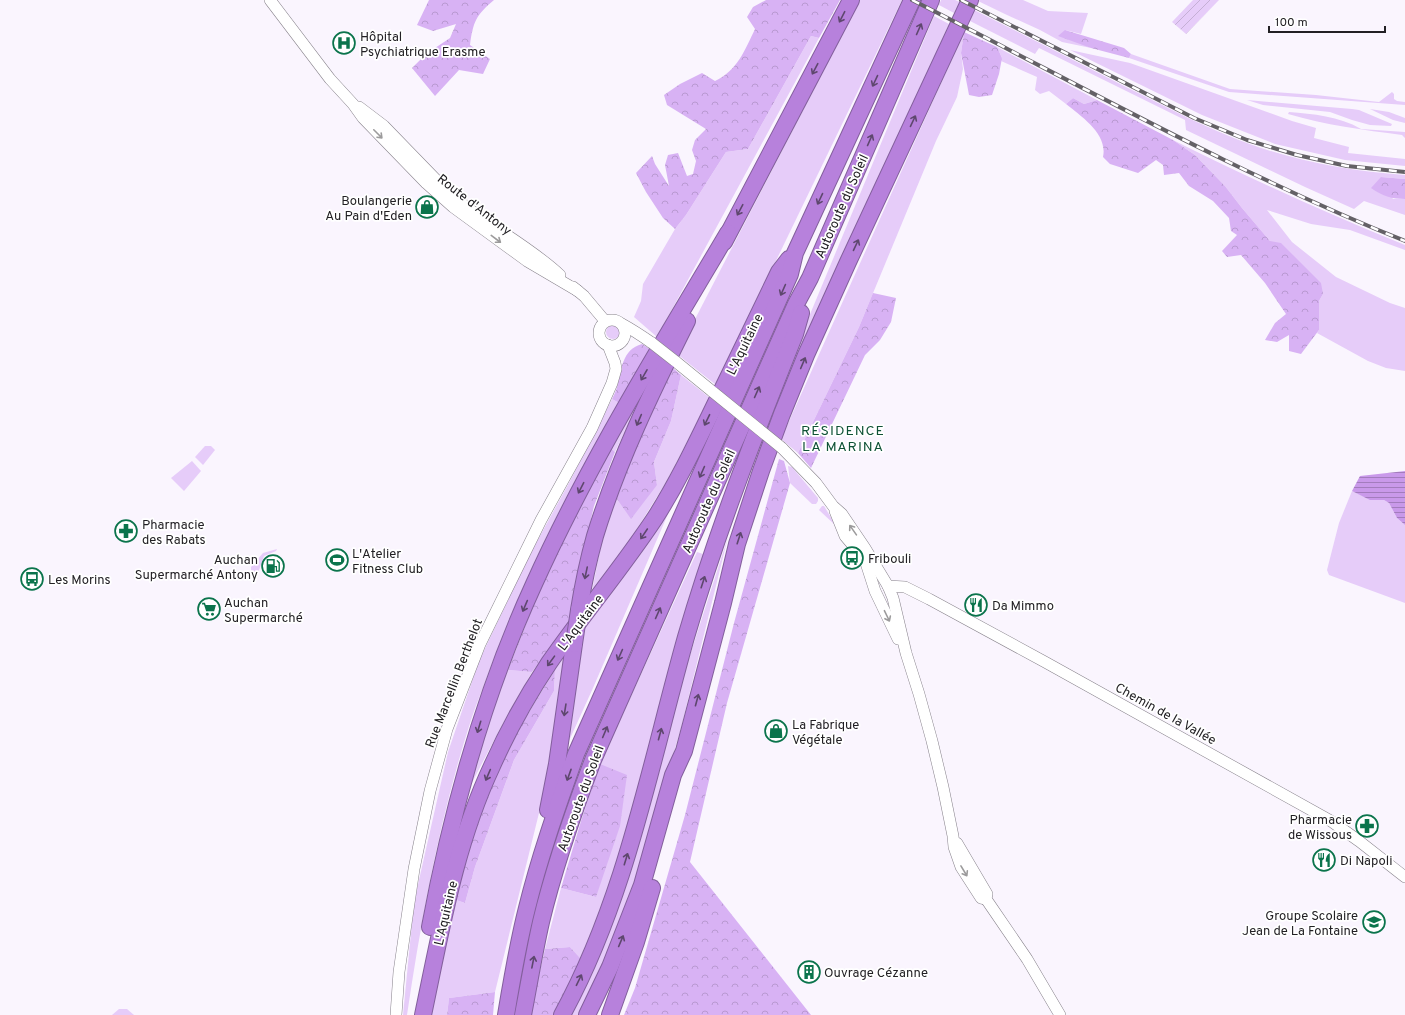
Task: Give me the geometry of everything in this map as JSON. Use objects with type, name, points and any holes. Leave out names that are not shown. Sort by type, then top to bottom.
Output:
[{"type":"highway","points":[[419,1015],[430,926],[451,824],[468,761],[482,717],[514,630],[554,541],[585,481],[646,372],[728,233],[851,0]]},
{"type":"highway","name":"Autoroute du Soleil","points":[[506,1015],[515,962],[533,886],[555,813],[576,754],[790,274],[795,253],[912,0]]},
{"type":"highway","name":"Autoroute du Soleil","points":[[523,1015],[536,944],[550,888],[576,803],[593,760],[796,304],[810,278],[932,0]]},
{"type":"highway","points":[[587,1015],[610,968],[642,885],[673,776],[684,751],[737,544],[782,414],[806,355],[848,262],[970,0]]},
{"type":"highway","points":[[533,886],[557,764],[579,610],[595,536],[622,460],[644,409],[728,233]]},
{"type":"highway","name":"L'Aquitaine","points":[[423,1015],[452,880],[464,838],[479,795],[504,740],[549,663],[629,556],[656,516],[691,454],[779,272],[795,253]]},
{"type":"highway","points":[[562,1015],[593,952],[613,899],[627,855],[670,696],[702,587],[741,473],[795,334],[810,278]]},
{"type":"highway","points":[[610,1015],[636,942],[684,773],[684,751]]},
{"type":"street","points":[[262,0],[281,22],[290,28]]},
{"type":"street","points":[[270,0],[290,28]]},
{"type":"street","name":"Route d'Antony","points":[[290,28],[330,79],[353,104],[364,110],[384,126],[458,201],[533,253],[558,273],[584,296],[605,321]]},
{"type":"street","points":[[615,363],[608,346],[600,340],[598,332],[600,326],[605,321],[612,319],[632,329],[652,343],[782,448],[816,483],[833,506],[842,514],[865,548],[888,587],[932,741],[953,836],[987,894],[986,899],[1027,959],[1060,1015]]},
{"type":"street","points":[[621,342],[625,332],[622,324]]},
{"type":"street","points":[[608,346],[638,334]]},
{"type":"street","name":"Rue Marcellin Berthelot","points":[[396,1015],[399,972],[414,868],[430,791],[447,729],[480,644],[541,520],[592,428],[612,383],[616,369],[615,363],[621,342]]},
{"type":"street","points":[[833,506],[845,536],[866,563],[875,591],[906,653]]},
{"type":"street","points":[[875,591],[882,597],[888,587]]},
{"type":"street","name":"Chemin de la Vallée","points":[[888,587],[904,587],[1045,662],[1331,821],[1405,877]]},
{"type":"shaded area","points":[[860,0],[902,0],[716,385],[677,354]]},
{"type":"shaded area","points":[[941,0],[955,0],[960,2],[954,13],[939,5]]},
{"type":"shaded area","points":[[1023,0],[1048,11],[1088,13],[1081,34],[1065,30],[1083,44],[1091,48],[1062,42],[978,1]]},
{"type":"shaded area","points":[[1193,0],[1219,0],[1186,34],[1172,22]]},
{"type":"shaded area","points":[[974,10],[1216,131],[1271,151],[1315,163],[1405,175],[1405,179],[1381,177],[1393,199],[1405,199],[1405,215],[1364,201],[1354,209],[1305,187],[1186,130],[1185,120],[1039,48],[1035,54],[970,21]]},
{"type":"shaded area","points":[[934,16],[949,24],[768,427],[764,425]]},
{"type":"shaded area","points":[[964,32],[961,53],[963,69],[957,97],[936,141],[859,327],[798,453],[781,439]]},
{"type":"shaded area","points":[[811,36],[819,38],[657,337],[634,317],[641,301],[643,284],[675,229],[686,215],[726,152],[748,149]]},
{"type":"shaded area","points":[[997,47],[1097,100],[1084,104],[1073,98],[1066,104],[1049,91],[1040,94],[1035,90],[1037,77],[1001,61],[1002,58]]},
{"type":"shaded area","points":[[1070,50],[1130,63],[1292,121],[1316,128],[1314,138],[1349,147],[1348,153],[1405,159],[1405,166],[1345,160],[1275,144],[1202,115]]},
{"type":"shaded area","points":[[1131,54],[1230,89],[1316,95],[1379,102],[1392,92],[1394,94],[1394,99],[1405,102],[1405,105],[1229,92],[1129,58]]},
{"type":"shaded area","points":[[1247,100],[1359,110],[1392,124],[1391,126],[1370,125],[1330,112],[1263,105]]},
{"type":"shaded area","points":[[1370,109],[1389,112],[1405,118],[1405,123],[1393,120]]},
{"type":"shaded area","points":[[1289,112],[1335,118],[1361,129],[1405,132],[1405,138],[1402,135],[1359,129],[1316,121],[1288,114]]},
{"type":"shaded area","points":[[1173,140],[1288,195],[1405,245],[1405,250],[1350,230],[1311,224],[1267,210],[1292,242],[1336,277],[1390,303],[1405,308],[1405,371],[1386,368],[1368,361],[1317,333],[1319,330],[1319,301],[1323,294],[1270,241],[1225,186],[1195,155]]},
{"type":"shaded area","points":[[613,325],[618,327],[620,332],[618,337],[613,339],[608,337],[606,332],[608,327]]},
{"type":"shaded area","points":[[681,375],[710,398],[665,484],[620,556],[592,591],[604,530],[615,496],[657,485],[654,462],[671,421]]},
{"type":"shaded area","points":[[648,382],[615,452],[611,448]]},
{"type":"shaded area","points":[[612,399],[619,403],[574,483],[550,530],[507,625],[471,720],[441,829],[419,940],[407,1015],[403,1015],[414,902],[448,752],[479,661],[529,556],[569,483]]},
{"type":"shaded area","points":[[205,446],[211,446],[215,450],[203,465],[195,457]]},
{"type":"shaded area","points":[[192,461],[201,471],[184,491],[171,478]]},
{"type":"shaded area","points":[[788,466],[792,467],[818,498],[816,504],[812,504],[790,483]]},
{"type":"shaded area","points":[[1405,471],[1405,525],[1397,518],[1389,503],[1384,500],[1370,500],[1352,491],[1360,476]]},
{"type":"shaded area","points":[[1352,491],[1370,499],[1384,500],[1389,503],[1397,518],[1405,525],[1405,603],[1329,575],[1327,570],[1339,523]]},
{"type":"shaded area","points":[[674,500],[568,743],[582,633],[639,554]]},
{"type":"shaded area","points":[[822,506],[824,506],[835,525],[819,510]]},
{"type":"shaded area","points":[[728,537],[681,728],[624,917],[581,1015],[571,1015],[603,942],[684,674]]},
{"type":"shaded area","points":[[277,549],[276,551],[264,556],[258,573],[251,572],[251,567],[263,553]]},
{"type":"shaded area","points":[[697,552],[706,555],[613,882],[582,960],[570,947],[545,949],[561,888],[596,897],[600,764]]},
{"type":"shaded area","points":[[566,654],[553,751],[495,992],[449,998],[447,1015],[431,1015],[453,899],[465,903],[475,867],[514,760],[554,691],[555,670]]},
{"type":"shaded area","points":[[508,670],[532,672],[501,727],[462,802],[485,728]]},
{"type":"shaded area","points":[[119,1009],[127,1009],[134,1015],[112,1015]]},
{"type":"green space","points":[[429,0],[494,0],[479,15],[474,25],[471,37],[470,45],[490,59],[483,74],[459,70],[435,96],[412,68],[426,54],[450,38],[456,24],[433,31],[417,25]]},
{"type":"green space","points":[[766,0],[840,0],[819,38],[811,36],[748,149],[726,152],[686,215],[675,229],[663,218],[646,192],[636,173],[652,156],[655,164],[669,186],[665,165],[668,155],[678,153],[687,176],[693,174],[696,161],[692,150],[695,140],[706,129],[667,105],[664,95],[680,84],[702,73],[715,81],[729,72],[740,59],[755,29],[747,17],[753,7]]},
{"type":"green space","points":[[1065,30],[1124,48],[1131,54],[1129,58],[1091,48],[1058,36]]},
{"type":"green space","points":[[964,32],[997,47],[1002,58],[999,74],[992,95],[979,97],[969,95],[961,53]]},
{"type":"green space","points":[[1073,98],[1084,104],[1097,100],[1173,140],[1195,155],[1225,186],[1270,241],[1281,243],[1321,283],[1323,294],[1319,301],[1319,330],[1301,354],[1289,351],[1289,335],[1277,342],[1265,340],[1275,323],[1286,314],[1265,283],[1241,255],[1227,257],[1222,251],[1237,235],[1231,231],[1229,218],[1213,201],[1189,186],[1179,173],[1164,175],[1163,165],[1156,160],[1138,173],[1110,164],[1103,157],[1104,149],[1098,134],[1086,120],[1066,104]]},
{"type":"green space","points":[[1381,177],[1405,179],[1405,199],[1387,196],[1371,188]]},
{"type":"green space","points":[[873,293],[896,298],[891,322],[880,340],[865,355],[811,468],[798,453],[859,327]]},
{"type":"green space","points":[[642,344],[650,349],[619,403],[612,399],[617,388],[621,368],[630,351]]},
{"type":"green space","points":[[672,367],[681,375],[671,421],[654,462],[657,485],[631,519],[615,496],[633,449]]},
{"type":"green space","points":[[611,448],[615,452],[594,506],[583,554],[571,620],[532,672],[508,670],[546,573]]},
{"type":"green space","points":[[779,459],[784,461],[790,483],[727,703],[690,862],[811,1015],[624,1015],[635,988],[685,815],[734,623]]},
{"type":"green space","points":[[555,670],[554,691],[514,760],[475,867],[465,903],[453,899],[477,824],[507,752],[536,700]]},
{"type":"green space","points":[[600,764],[627,775],[620,826],[596,897],[561,888]]},
{"type":"green space","points":[[570,947],[582,960],[556,1015],[530,1015],[545,949]]},
{"type":"green space","points":[[495,992],[493,1015],[447,1015],[449,998]]},
{"type":"railway","points":[[912,0],[1217,156],[1279,186],[1405,241]]},
{"type":"railway","points":[[961,0],[1194,118],[1247,140],[1297,155],[1347,166],[1405,172]]},
{"type":"place","name":"Hôpital Psychiatrique Erasme","points":[[344,43]]},
{"type":"place","name":"Boulangerie Au Pain d'Eden","points":[[427,207]]},
{"type":"place","name":"Pharmacie des Rabats","points":[[126,531]]},
{"type":"place","name":"Fribouli","points":[[852,558]]},
{"type":"place","name":"L'Atelier Fitness Club","points":[[337,560]]},
{"type":"place","name":"Auchan Supermarché Antony","points":[[273,566]]},
{"type":"place","name":"Les Morins","points":[[32,579]]},
{"type":"place","name":"Da Mimmo","points":[[976,605]]},
{"type":"place","name":"Auchan Supermarché","points":[[209,609]]},
{"type":"place","name":"La Fabrique Végétale","points":[[776,731]]},
{"type":"place","name":"Pharmacie de Wissous","points":[[1367,826]]},
{"type":"place","name":"Di Napoli","points":[[1324,860]]},
{"type":"place","name":"Groupe Scolaire Jean de La Fontaine","points":[[1374,922]]},
{"type":"place","name":"Ouvrage Cézanne","points":[[809,972]]},
{"type":"district","name":"RÉSIDENCE LA MARINA","points":[[843,438]]}]
